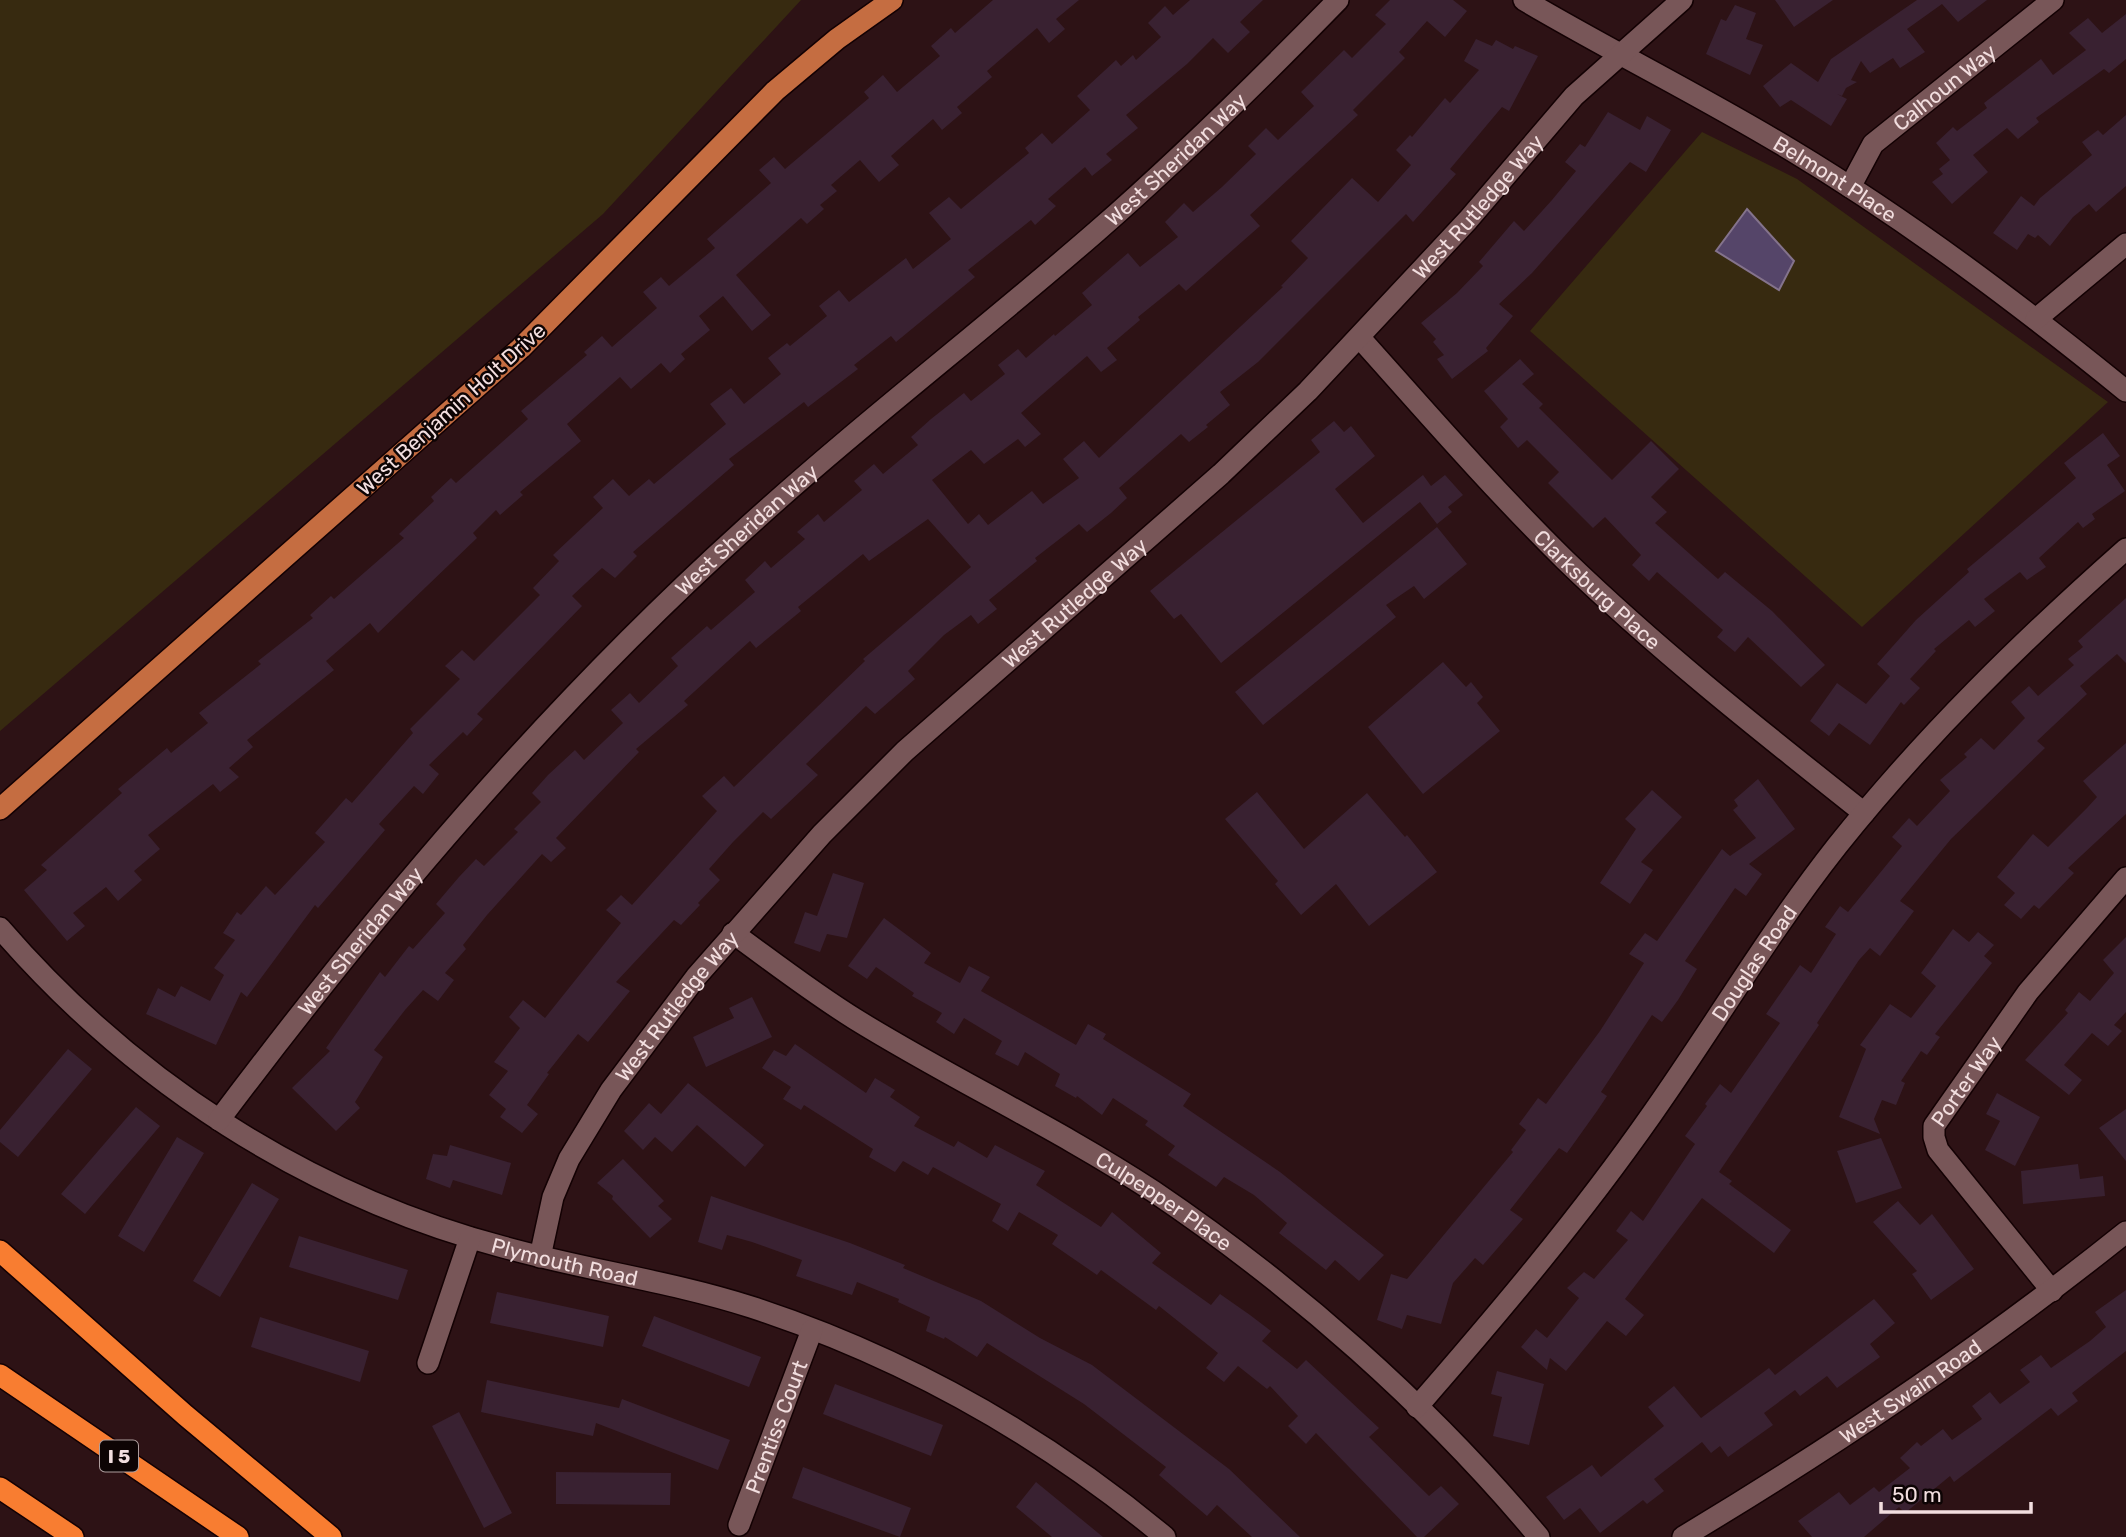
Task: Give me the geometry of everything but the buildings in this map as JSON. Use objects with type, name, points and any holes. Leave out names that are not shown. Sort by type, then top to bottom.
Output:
[{"type":"highway","points":[[0,1251],[185,1415],[331,1537]]},
{"type":"highway","name":"I 5","points":[[0,1375],[238,1537]]},
{"type":"highway","points":[[0,1488],[73,1537]]},
{"type":"main road","name":"West Benjamin Holt Drive","points":[[0,809],[521,348],[775,91],[837,39],[892,0]]},
{"type":"street","name":"West Sheridan Way","points":[[219,1120],[380,913],[454,826],[538,733],[654,614],[854,433],[1098,230],[1186,150],[1338,0]]},
{"type":"street","name":"Belmont Place","points":[[1524,0],[1780,143],[1850,187],[1958,259],[2126,391]]},
{"type":"street","name":"West Rutledge Way","points":[[540,1257],[553,1197],[582,1134],[639,1051],[733,933],[822,834],[905,751],[1221,474],[1360,338],[1468,220],[1574,96],[1682,0]]},
{"type":"street","name":"Calhoun Way","points":[[1850,187],[1873,144],[2053,0]]},
{"type":"street","points":[[2036,318],[2126,244]]},
{"type":"street","name":"Clarksburg Place","points":[[1360,338],[1482,475],[1575,569],[1639,629],[1864,813]]},
{"type":"street","name":"Douglas Road","points":[[1417,1408],[1573,1221],[1657,1107],[1805,889],[1864,813],[1960,704],[2032,631],[2126,548]]},
{"type":"street","name":"Porter Way","points":[[2052,1291],[1938,1150],[1934,1126],[2028,992],[2126,878]]},
{"type":"street","name":"Plymouth Road","points":[[0,928],[85,1017],[141,1066],[219,1120],[281,1158],[372,1203],[470,1238],[540,1257],[692,1290],[812,1329],[923,1376],[1027,1434],[1107,1488],[1166,1537]]},
{"type":"street","name":"Culpepper Place","points":[[733,933],[853,1018],[1038,1122],[1152,1191],[1257,1265],[1376,1368],[1494,1485],[1539,1537]]},
{"type":"street","name":"West Swain Road","points":[[1683,1537],[1797,1469],[1898,1403],[2052,1291],[2126,1232]]},
{"type":"street","points":[[428,1363],[470,1238]]},
{"type":"street","name":"Prentiss Court","points":[[739,1525],[812,1329]]},
{"type":"shaded area","points":[[0,0],[801,0],[603,214],[0,731]]},
{"type":"shaded area","points":[[1702,132],[1797,179],[2108,402],[1862,627],[1530,331]]},
{"type":"shaded area","points":[[1747,209],[1794,261],[1779,290],[1716,251]]}]
